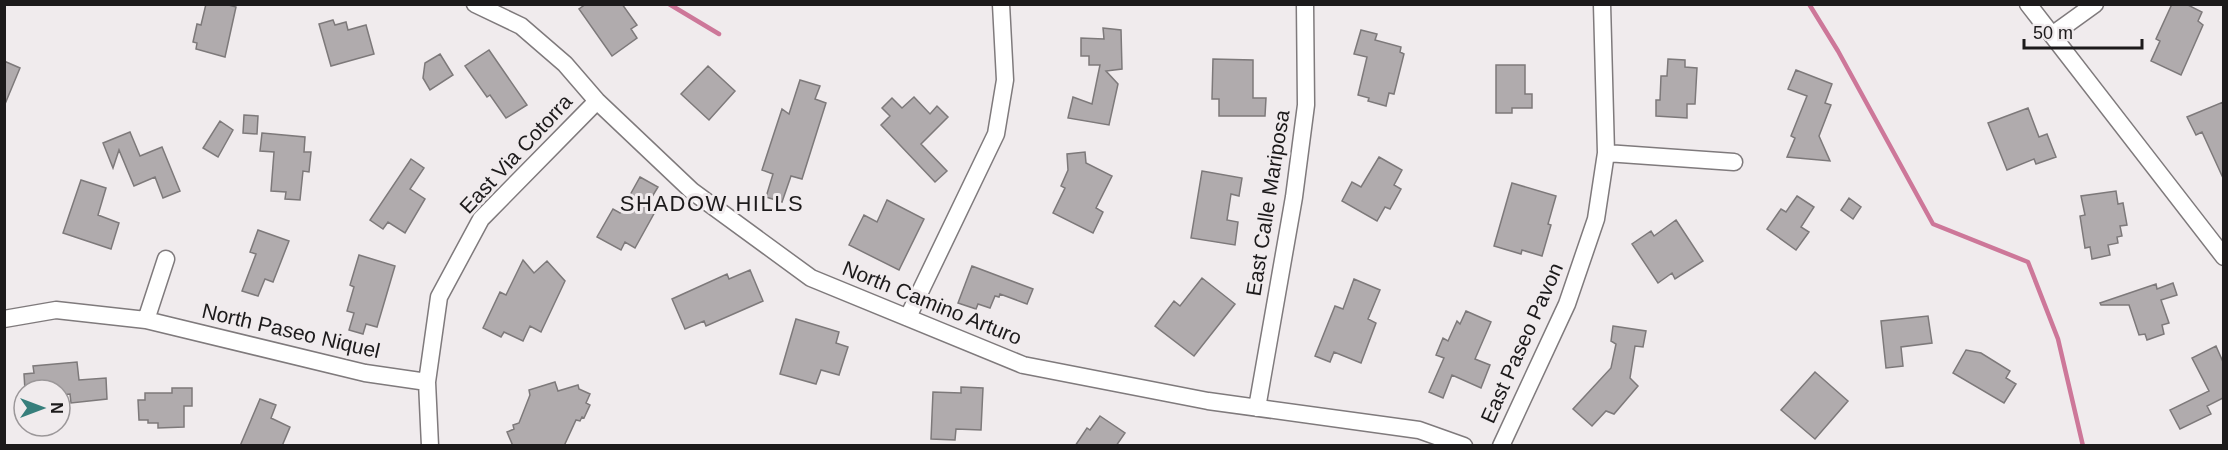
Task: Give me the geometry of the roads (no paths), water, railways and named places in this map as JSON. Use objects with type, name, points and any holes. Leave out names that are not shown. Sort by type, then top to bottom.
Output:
[{"type":"street","name":"North Camino Arturo","points":[[475,4],[521,26],[565,64],[597,101],[692,191],[811,278],[1023,365],[1208,400],[1419,430],[1464,446]]},
{"type":"street","points":[[908,317],[996,134],[1005,80],[1002,4]]},
{"type":"street","name":"East Calle Mariposa","points":[[1257,408],[1294,197],[1306,105],[1305,4]]},
{"type":"street","name":"East Paseo Pavon","points":[[1501,446],[1567,304],[1596,219],[1606,153],[1602,4]]},
{"type":"street","points":[[2028,4],[2223,257]]},
{"type":"street","points":[[2052,35],[2095,4]]},
{"type":"street","name":"East Via Cotorra","points":[[430,446],[427,381],[439,297],[481,219],[597,101]]},
{"type":"street","points":[[1606,153],[1734,162]]},
{"type":"street","points":[[146,320],[166,259]]},
{"type":"street","name":"North Paseo Niquel","points":[[4,319],[56,310],[146,320],[364,374],[427,381]]},
{"type":"waterway","points":[[669,4],[719,34]]},
{"type":"waterway","points":[[1809,4],[1838,51],[1933,224],[2028,262],[2058,339],[2083,446]]},
{"type":"district","name":"SHADOW HILLS","points":[[712,203]]}]
